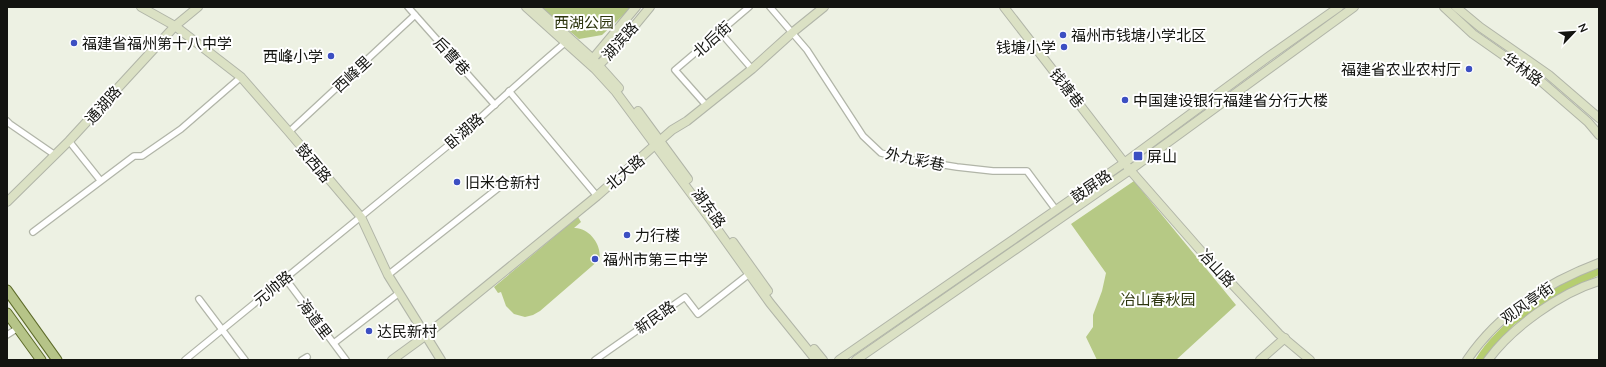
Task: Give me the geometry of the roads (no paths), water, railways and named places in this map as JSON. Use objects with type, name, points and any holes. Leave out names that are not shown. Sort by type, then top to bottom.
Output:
[{"type":"main road","name":"通湖路","points":[[7,202],[69,141],[175,26],[198,7]]},
{"type":"main road","name":"湖滨路","points":[[526,7],[594,64]]},
{"type":"main road","name":"湖滨路","points":[[535,7],[594,64]]},
{"type":"main road","name":"湖滨路","points":[[594,64],[636,7]]},
{"type":"main road","name":"湖滨路","points":[[594,64],[617,47],[650,7]]},
{"type":"main road","name":"北大路","points":[[392,360],[425,336],[597,196],[672,130],[687,121],[752,69],[793,32],[824,7]]},
{"type":"main road","name":"钱塘巷","points":[[1004,7],[1127,166]]},
{"type":"main road","name":"鼓屏路","points":[[839,360],[1056,210],[1127,166],[1268,57],[1339,7]]},
{"type":"main road","name":"鼓屏路","points":[[856,360],[1127,166],[1354,7]]},
{"type":"main road","name":"华林路","points":[[1444,7],[1473,34],[1543,83],[1598,132]]},
{"type":"main road","name":"华林路","points":[[1456,7],[1480,27],[1549,75],[1599,118]]},
{"type":"main road","name":"鼓西路","points":[[145,8],[175,26],[241,77],[361,217],[388,274],[441,360]]},
{"type":"main road","name":"湖东路","points":[[594,64],[620,89],[749,274],[770,303],[816,360]]},
{"type":"main road","points":[[1526,71],[1533,64]]},
{"type":"main road","name":"湖东路","points":[[658,143],[774,300],[823,360]]},
{"type":"main road","name":"冶山路","points":[[1127,166],[1200,251],[1285,338],[1310,360]]},
{"type":"main road","name":"观风亭街","points":[[1467,360],[1494,327],[1516,308],[1549,286],[1599,263]]},
{"type":"main road","name":"观风亭街","points":[[1488,360],[1496,349],[1519,326],[1572,292],[1599,281]]},
{"type":"main road","points":[[7,290],[57,360]]},
{"type":"main road","points":[[7,313],[39,360]]},
{"type":"main road","points":[[1260,360],[1285,338]]},
{"type":"street","name":"后曹巷","points":[[408,7],[495,105]]},
{"type":"street","name":"北后街","points":[[706,105],[675,70],[748,7]]},
{"type":"street","points":[[770,7],[793,32]]},
{"type":"street","name":"西峰里","points":[[289,132],[415,15]]},
{"type":"street","points":[[720,32],[752,69]]},
{"type":"street","name":"外九彩巷","points":[[793,32],[807,50],[863,136],[881,153],[900,158],[957,167],[993,171],[1027,171],[1056,210]]},
{"type":"street","name":"卧湖路","points":[[361,217],[495,105],[566,42]]},
{"type":"street","points":[[33,232],[100,180],[134,156],[142,156],[181,129],[241,77]]},
{"type":"street","points":[[509,91],[597,196]]},
{"type":"street","points":[[7,121],[54,155]]},
{"type":"street","points":[[69,141],[100,180]]},
{"type":"street","points":[[388,274],[502,185]]},
{"type":"street","name":"元帅路","points":[[185,360],[221,329],[361,217]]},
{"type":"street","name":"新民路","points":[[595,360],[685,297],[698,314],[749,274]]},
{"type":"street","name":"海道里","points":[[285,278],[346,360]]},
{"type":"street","points":[[334,344],[399,293]]},
{"type":"street","points":[[199,299],[245,360]]},
{"type":"street","points":[[7,335],[18,328]]},
{"type":"place","name":"福州市钱塘小学北区","points":[[1063,35]]},
{"type":"place","name":"福建省福州第十八中学","points":[[74,43]]},
{"type":"place","name":"钱塘小学","points":[[1064,47]]},
{"type":"place","name":"西峰小学","points":[[331,56]]},
{"type":"place","name":"福建省农业农村厅","points":[[1469,69]]},
{"type":"place","name":"中国建设银行福建省分行大楼","points":[[1125,100]]},
{"type":"place","name":"屏山","points":[[1138,156]]},
{"type":"place","name":"旧米仓新村","points":[[457,182]]},
{"type":"place","name":"力行楼","points":[[627,235]]},
{"type":"place","name":"福州市第三中学","points":[[595,259]]},
{"type":"place","name":"达民新村","points":[[369,331]]},
{"type":"park label","name":"西湖公园","points":[[584,22]]},
{"type":"park label","name":"冶山春秋园","points":[[1158,299]]}]
